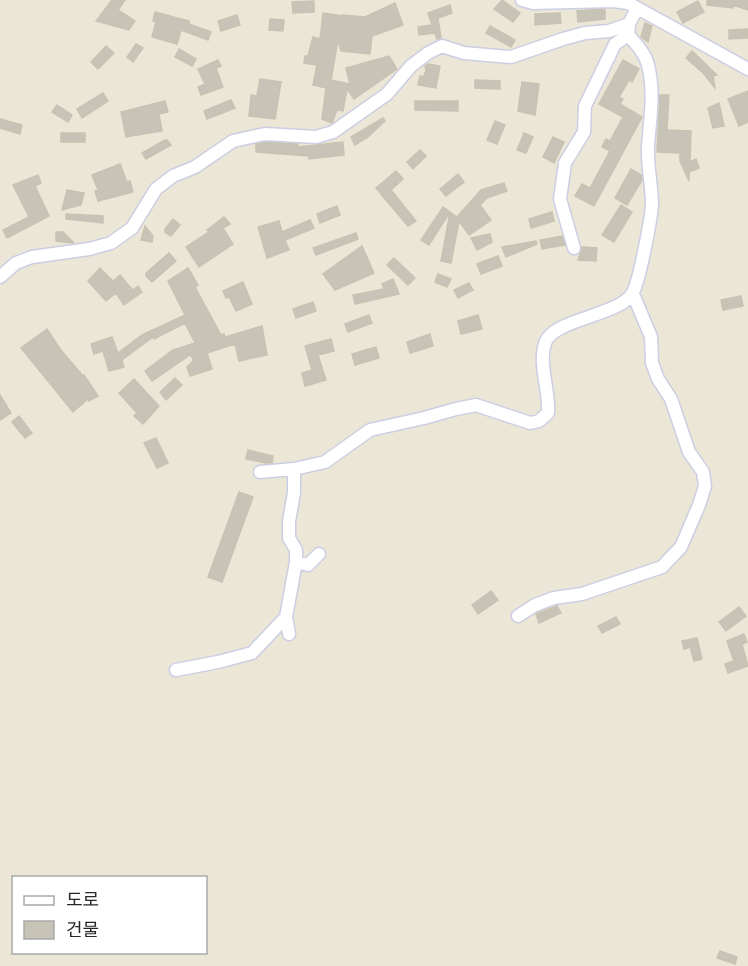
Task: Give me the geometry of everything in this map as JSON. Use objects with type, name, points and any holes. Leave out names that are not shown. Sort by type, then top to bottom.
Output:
[{"type":"street","points":[[522,0],[533,3],[614,1],[628,3],[748,69]]},
{"type":"street","points":[[574,248],[560,199],[565,163],[584,132],[585,106],[615,44],[629,29],[638,8]]},
{"type":"street","points":[[0,277],[16,263],[32,257],[89,249],[111,243],[132,228],[156,189],[173,176],[195,167],[233,141],[265,134],[316,137],[333,132],[387,94],[411,66],[442,46],[464,53],[512,57],[585,33],[629,29]]},
{"type":"street","points":[[260,472],[294,469],[325,462],[370,430],[456,409],[476,405],[530,423],[540,421],[548,413],[550,400],[546,387],[543,356],[546,340],[556,331],[623,303],[633,294],[641,265],[652,206],[648,148],[653,109],[652,84],[648,62],[629,29]]},
{"type":"street","points":[[518,616],[535,605],[554,598],[582,594],[662,567],[681,547],[699,505],[705,486],[703,472],[689,452],[671,399],[658,379],[652,363],[651,337],[633,294]]},
{"type":"street","points":[[289,634],[286,617],[296,562],[296,550],[289,538],[289,521],[294,494],[294,469]]},
{"type":"street","points":[[296,562],[308,565],[319,555]]},
{"type":"street","points":[[176,670],[252,653],[286,617]]},
{"type":"building","points":[[112,0],[125,0],[118,10],[135,21],[129,30],[96,21]]},
{"type":"building","points":[[502,0],[520,13],[513,22],[494,9]]},
{"type":"building","points":[[707,0],[748,0],[748,10],[733,5],[733,8],[707,5]]},
{"type":"building","points":[[314,1],[314,12],[293,13],[292,2]]},
{"type":"building","points":[[698,1],[704,12],[683,23],[677,12]]},
{"type":"building","points":[[395,3],[403,25],[372,36],[370,54],[341,51],[338,40],[331,80],[350,84],[346,68],[389,56],[397,69],[354,99],[347,89],[343,111],[337,110],[332,123],[322,119],[326,88],[313,85],[317,65],[304,63],[313,37],[320,39],[323,13],[365,17]]},
{"type":"building","points":[[450,5],[452,13],[438,18],[441,38],[437,39],[435,33],[419,35],[418,27],[432,25],[428,13]]},
{"type":"building","points":[[605,9],[605,19],[578,22],[577,11]]},
{"type":"building","points":[[155,12],[189,21],[189,24],[211,32],[208,40],[181,30],[177,44],[152,37],[156,22],[153,21]]},
{"type":"building","points":[[560,13],[561,23],[535,25],[535,14]]},
{"type":"building","points":[[237,15],[240,25],[221,31],[218,21]]},
{"type":"building","points":[[270,19],[284,20],[283,31],[269,30]]},
{"type":"building","points":[[645,23],[652,26],[648,42],[641,37]]},
{"type":"building","points":[[490,26],[515,40],[511,47],[486,33]]},
{"type":"building","points":[[748,29],[748,38],[729,39],[729,30]]},
{"type":"building","points":[[136,44],[143,48],[133,62],[127,57]]},
{"type":"building","points":[[106,46],[114,53],[98,69],[91,62]]},
{"type":"building","points":[[179,49],[196,59],[192,66],[175,57]]},
{"type":"building","points":[[692,51],[717,75],[713,76],[715,88],[686,58]]},
{"type":"building","points":[[218,60],[221,66],[216,68],[223,87],[201,95],[198,87],[205,84],[198,69]]},
{"type":"building","points":[[623,60],[639,69],[632,82],[629,80],[619,97],[623,99],[620,104],[642,117],[594,206],[575,196],[582,184],[590,188],[610,151],[602,147],[606,139],[610,141],[623,117],[599,104]]},
{"type":"building","points":[[428,64],[440,66],[436,88],[418,85],[420,76],[423,77],[426,71],[425,66]]},
{"type":"building","points":[[260,79],[281,82],[275,119],[249,116],[251,95],[257,96]]},
{"type":"building","points":[[475,80],[500,81],[500,89],[475,88]]},
{"type":"building","points":[[522,82],[539,84],[535,115],[518,111]]},
{"type":"building","points":[[748,91],[748,122],[739,126],[728,99]]},
{"type":"building","points":[[103,93],[108,101],[82,118],[77,109]]},
{"type":"building","points":[[660,95],[669,95],[668,130],[691,131],[690,162],[696,159],[699,168],[689,172],[689,181],[680,161],[680,153],[657,152]]},
{"type":"building","points":[[231,100],[235,108],[207,119],[204,111]]},
{"type":"building","points":[[165,101],[168,112],[159,114],[162,131],[126,137],[121,112]]},
{"type":"building","points":[[415,101],[458,101],[458,111],[415,110]]},
{"type":"building","points":[[719,103],[724,126],[713,128],[708,108]]},
{"type":"building","points":[[57,105],[72,115],[68,122],[52,112]]},
{"type":"building","points":[[383,118],[385,121],[368,137],[355,145],[351,137]]},
{"type":"building","points":[[0,119],[22,125],[20,134],[0,128]]},
{"type":"building","points":[[495,121],[505,125],[497,144],[487,140]]},
{"type":"building","points":[[61,133],[85,133],[85,142],[61,142]]},
{"type":"building","points":[[524,133],[533,137],[526,153],[517,150]]},
{"type":"building","points":[[553,137],[564,142],[554,163],[543,157]]},
{"type":"building","points":[[165,140],[171,145],[146,159],[142,153]]},
{"type":"building","points":[[266,142],[298,144],[297,147],[343,142],[344,155],[309,159],[309,156],[256,152],[256,144]]},
{"type":"building","points":[[420,150],[426,156],[413,169],[407,162]]},
{"type":"building","points":[[120,164],[127,182],[130,181],[133,192],[98,201],[95,191],[98,190],[92,175]]},
{"type":"building","points":[[631,169],[641,175],[642,180],[627,205],[615,198]]},
{"type":"building","points":[[396,171],[403,179],[391,190],[416,221],[408,226],[376,188]]},
{"type":"building","points":[[458,174],[464,182],[446,196],[440,189]]},
{"type":"building","points":[[38,175],[41,183],[35,186],[49,216],[7,238],[3,230],[29,217],[13,185]]},
{"type":"building","points":[[504,183],[507,191],[487,198],[480,205],[491,220],[469,235],[459,221],[451,263],[441,261],[450,212],[457,217],[481,190]]},
{"type":"building","points":[[67,190],[84,193],[81,205],[62,210]]},
{"type":"building","points":[[621,205],[632,212],[614,242],[602,235]]},
{"type":"building","points":[[337,206],[340,215],[320,223],[317,214]]},
{"type":"building","points":[[443,207],[450,212],[429,245],[421,240]]},
{"type":"building","points":[[552,212],[554,221],[531,228],[529,219]]},
{"type":"building","points":[[66,214],[103,216],[103,223],[66,219]]},
{"type":"building","points":[[224,217],[230,224],[223,228],[233,244],[199,267],[186,247],[209,232],[207,230]]},
{"type":"building","points":[[173,219],[180,225],[171,236],[165,232],[165,229]]},
{"type":"building","points":[[310,220],[314,228],[285,240],[289,250],[267,258],[258,227],[279,221],[282,232]]},
{"type":"building","points":[[145,226],[153,236],[152,242],[141,240]]},
{"type":"building","points":[[56,232],[63,232],[74,243],[56,241]]},
{"type":"building","points":[[356,233],[358,239],[316,255],[313,248]]},
{"type":"building","points":[[490,234],[492,242],[477,250],[471,238]]},
{"type":"building","points":[[562,236],[565,245],[542,249],[540,240]]},
{"type":"building","points":[[536,241],[537,244],[506,257],[502,247]]},
{"type":"building","points":[[362,246],[374,273],[335,290],[323,274]]},
{"type":"building","points":[[582,247],[597,248],[596,261],[578,260]]},
{"type":"building","points":[[169,253],[176,261],[152,282],[146,273]]},
{"type":"building","points":[[498,256],[502,266],[481,274],[477,264]]},
{"type":"building","points":[[394,258],[415,278],[408,285],[387,265]]},
{"type":"building","points":[[100,268],[113,281],[120,275],[130,287],[129,289],[133,290],[138,286],[142,292],[124,305],[116,293],[106,301],[88,281]]},
{"type":"building","points":[[188,268],[198,285],[195,287],[221,335],[224,334],[225,337],[262,326],[267,355],[239,361],[235,344],[207,353],[212,369],[190,376],[187,367],[194,360],[190,355],[152,381],[145,371],[173,350],[195,343],[185,323],[154,339],[153,337],[122,360],[124,367],[109,371],[103,351],[94,354],[91,344],[112,337],[118,353],[142,335],[185,315],[168,281]]},
{"type":"building","points":[[438,274],[451,279],[447,287],[435,282]]},
{"type":"building","points":[[393,279],[399,294],[355,304],[353,295],[384,289],[382,284]]},
{"type":"building","points":[[243,282],[252,304],[236,311],[223,291]]},
{"type":"building","points":[[469,283],[473,290],[458,298],[454,290]]},
{"type":"building","points":[[741,296],[743,306],[723,310],[721,300]]},
{"type":"building","points":[[313,302],[316,311],[296,318],[293,309]]},
{"type":"building","points":[[369,315],[372,323],[348,332],[345,324]]},
{"type":"building","points":[[478,315],[482,329],[461,334],[458,321]]},
{"type":"building","points":[[47,329],[98,396],[89,401],[88,399],[73,412],[21,348]]},
{"type":"building","points":[[430,334],[433,346],[410,353],[407,342]]},
{"type":"building","points":[[331,339],[334,351],[318,355],[326,380],[305,386],[302,373],[312,370],[305,346]]},
{"type":"building","points":[[376,347],[379,358],[355,365],[352,354]]},
{"type":"building","points":[[175,378],[182,385],[166,400],[160,392]]},
{"type":"building","points":[[134,379],[159,406],[143,424],[134,416],[137,413],[119,393]]},
{"type":"building","points":[[0,395],[11,413],[0,420]]},
{"type":"building","points":[[19,416],[32,433],[25,438],[12,422]]},
{"type":"building","points":[[156,438],[168,463],[157,468],[144,443]]},
{"type":"building","points":[[248,450],[273,456],[272,463],[246,459]]},
{"type":"building","points":[[239,492],[253,497],[222,582],[208,577]]},
{"type":"building","points":[[491,591],[498,600],[478,614],[472,605]]},
{"type":"building","points":[[557,606],[561,613],[539,623],[536,614]]},
{"type":"building","points":[[739,607],[746,616],[726,631],[719,622]]},
{"type":"building","points":[[616,617],[620,624],[602,633],[598,626]]},
{"type":"building","points":[[744,634],[747,642],[742,644],[748,666],[728,673],[725,664],[734,661],[727,641]]},
{"type":"building","points":[[697,638],[702,659],[694,661],[690,647],[684,649],[682,641]]},
{"type":"building","points":[[720,951],[737,957],[735,964],[717,958]]}]
